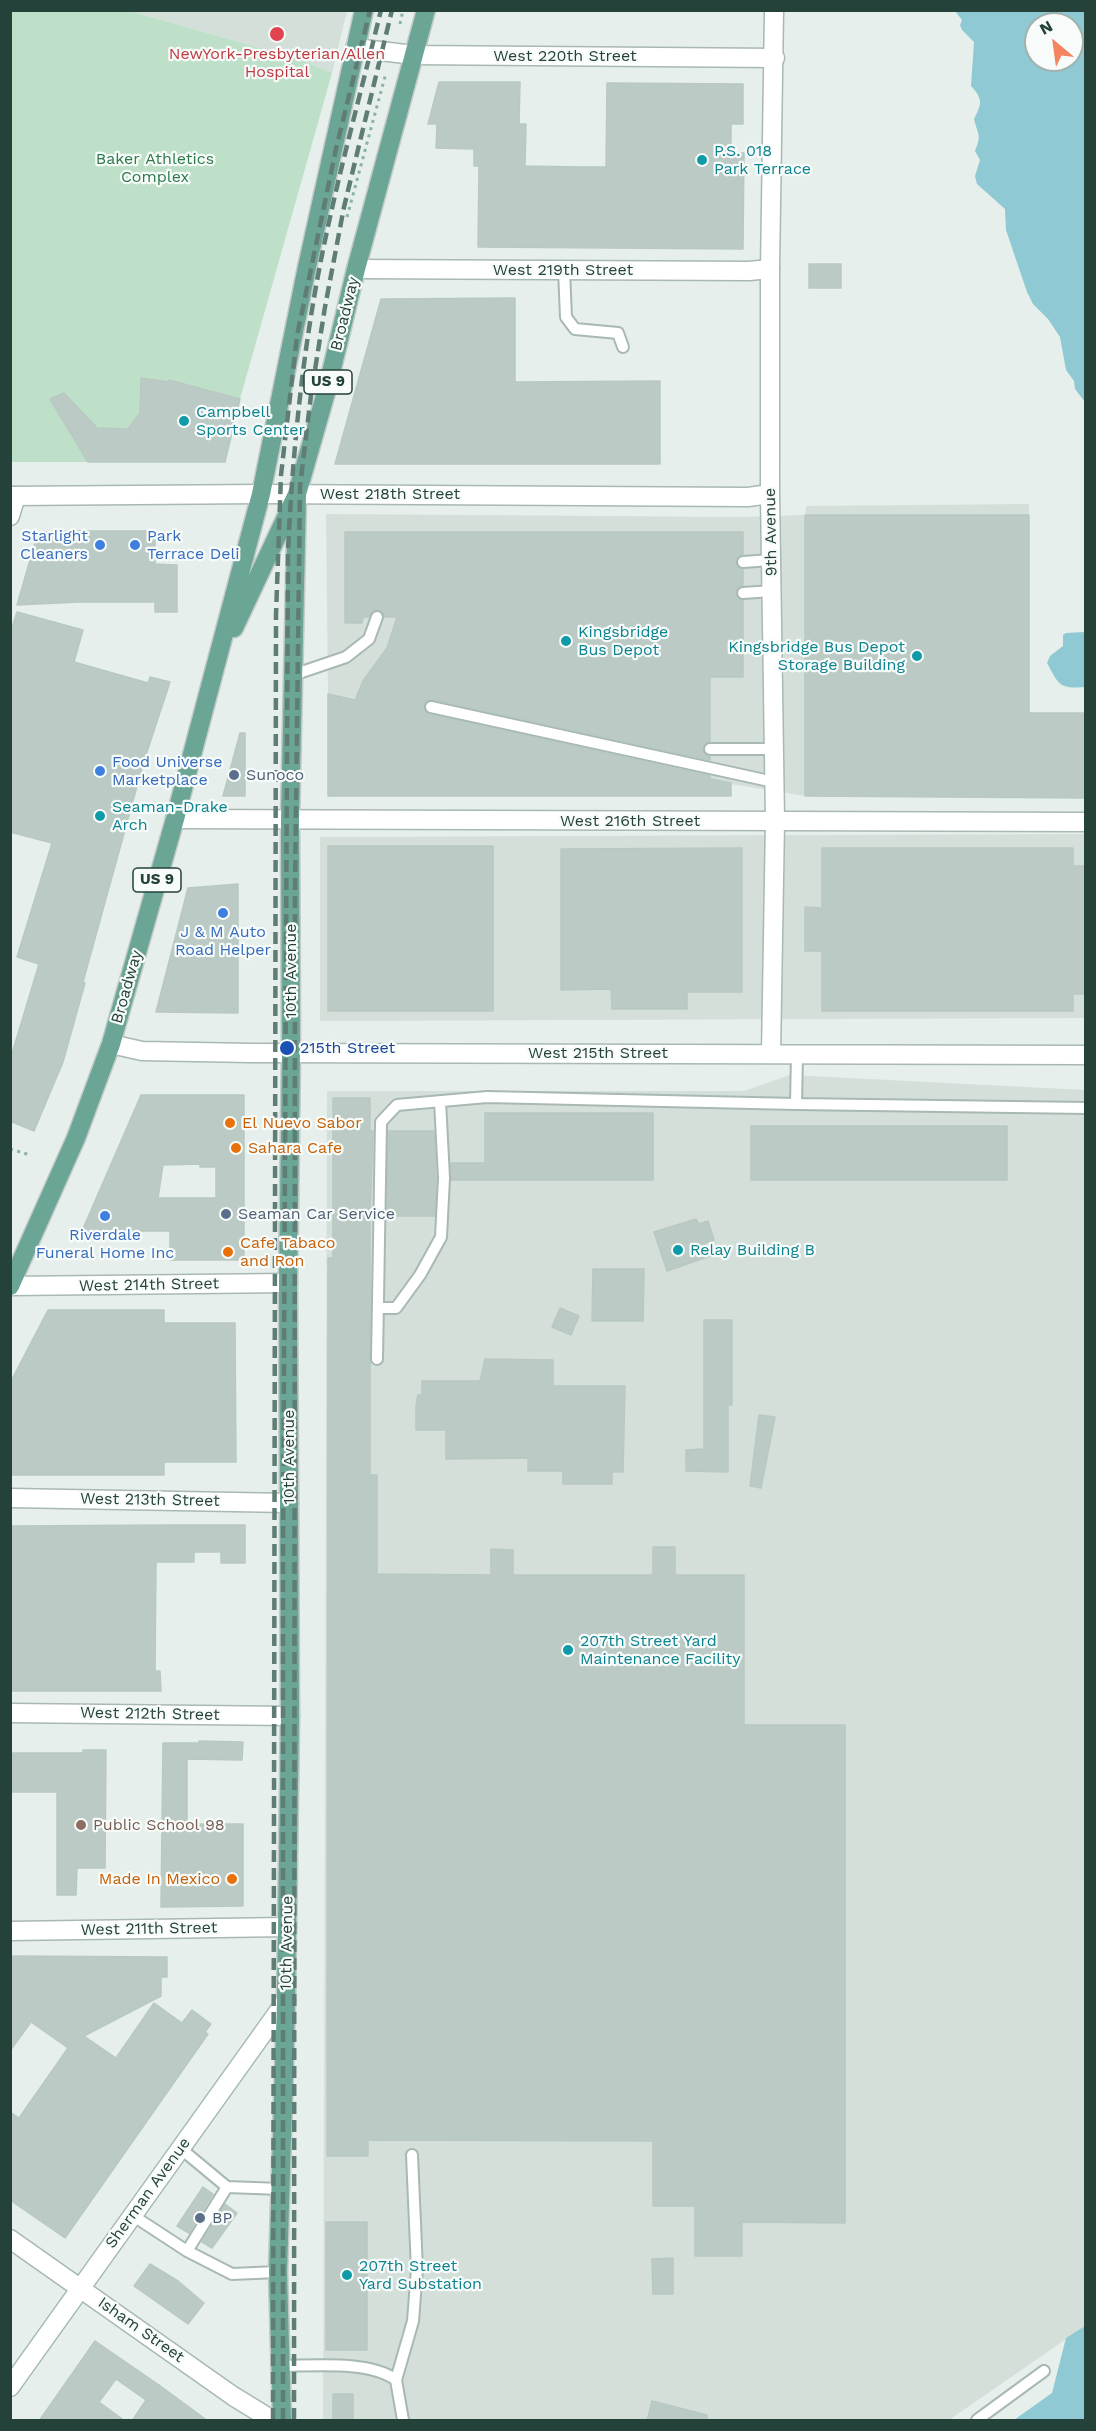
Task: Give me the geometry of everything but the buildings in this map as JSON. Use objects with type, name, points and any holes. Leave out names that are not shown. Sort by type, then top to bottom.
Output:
[{"type":"main road","name":"Broadway","points":[[10,1286],[64,1166],[111,1044],[175,819],[261,494],[364,10]]},
{"type":"main road","name":"Broadway","points":[[212,676],[297,494],[327,389],[356,269],[426,10]]},
{"type":"main road","name":"10th Avenue","points":[[282,2421],[278,2272],[286,2001],[290,1716],[288,1283],[291,1053],[290,820],[297,494]]},
{"type":"street","name":"9th Avenue","points":[[771,1054],[775,821],[770,494],[770,269],[774,10]]},
{"type":"street","name":"West 220th Street","points":[[355,48],[414,55],[775,58]]},
{"type":"street","name":"West 219th Street","points":[[356,269],[770,269]]},
{"type":"street","name":"West 218th Street","points":[[13,496],[297,494],[748,497],[770,494]]},
{"type":"street","points":[[10,516],[13,496]]},
{"type":"street","name":"West 216th Street","points":[[175,819],[1086,822]]},
{"type":"street","name":"West 215th Street","points":[[111,1044],[142,1050],[291,1053],[1086,1056]]},
{"type":"street","name":"West 214th Street","points":[[10,1286],[288,1283]]},
{"type":"street","name":"West 213th Street","points":[[10,1498],[289,1503]]},
{"type":"street","name":"West 212th Street","points":[[10,1713],[290,1716]]},
{"type":"street","name":"West 211th Street","points":[[10,1931],[287,1927]]},
{"type":"street","name":"Sherman Avenue","points":[[10,2387],[286,2001]]},
{"type":"street","name":"Isham Street","points":[[10,2239],[272,2421]]},
{"type":"lane","points":[[564,270],[566,317],[575,329],[618,333],[623,347]]},
{"type":"lane","points":[[743,562],[771,560]]},
{"type":"lane","points":[[744,593],[772,591]]},
{"type":"lane","points":[[293,675],[346,657],[369,639],[378,617]]},
{"type":"lane","points":[[431,707],[774,782]]},
{"type":"lane","points":[[710,748],[774,748]]},
{"type":"lane","points":[[796,1104],[797,1054]]},
{"type":"lane","points":[[377,1359],[381,1122],[397,1105],[487,1097],[1086,1108]]},
{"type":"lane","points":[[378,1308],[396,1308],[420,1275],[441,1237],[444,1178],[440,1101]]},
{"type":"lane","points":[[180,2148],[227,2187],[281,2189]]},
{"type":"lane","points":[[403,2421],[396,2380],[413,2321],[417,2269],[412,2155]]},
{"type":"lane","points":[[187,2251],[227,2187]]},
{"type":"lane","points":[[132,2215],[187,2251],[232,2274],[278,2272]]},
{"type":"lane","points":[[279,2366],[365,2368],[386,2373],[396,2380]]},
{"type":"lane","points":[[977,2421],[1044,2371]]},
{"type":"path","points":[[400,24],[403,10]]},
{"type":"path","points":[[347,217],[386,73]]},
{"type":"path","points":[[10,1149],[30,1155]]},
{"type":"shaded area","name":"NewYork-Presbyterian/Allen Hospital","points":[[130,11],[347,11],[332,73],[296,58]]},
{"type":"shaded area","name":"Kingsbridge Bus Depot","points":[[1029,504],[1024,796],[805,796],[731,784],[328,694],[326,514],[742,517],[805,515],[806,506]]},
{"type":"shaded area","points":[[1085,834],[1085,1018],[320,1021],[320,837]]},
{"type":"shaded area","points":[[790,1075],[1085,1090],[1085,2326],[949,2420],[323,2420],[327,1091],[744,1091]]},
{"type":"green space","name":"Baker Athletics Complex","points":[[11,11],[130,11],[296,58],[332,73],[240,399],[225,462],[11,462]]},
{"type":"water","points":[[955,11],[1085,11],[1085,402],[1075,389],[1074,381],[1066,370],[1060,337],[1048,319],[1033,304],[1027,292],[1006,230],[1005,209],[977,184],[975,176],[980,160],[975,151],[979,138],[974,119],[980,102],[971,86],[974,42],[960,25],[962,20]]},
{"type":"water","points":[[1085,632],[1085,687],[1065,686],[1057,681],[1047,663],[1050,656],[1063,646],[1063,635]]},
{"type":"water","points":[[1085,2326],[1085,2420],[1014,2420],[1052,2393],[1066,2338]]},
{"type":"railway","points":[[273,2420],[276,615],[281,475],[297,336],[336,149],[370,10]]},
{"type":"railway","points":[[283,2420],[283,1561],[288,551],[296,430],[312,310],[333,203],[381,10]]},
{"type":"railway","points":[[294,2420],[295,890],[300,487],[311,395],[344,207],[392,10]]},
{"type":"place","name":"NewYork-Presbyterian/Allen Hospital","points":[[277,34]]},
{"type":"place","name":"P.S. 018 Park Terrace","points":[[702,160]]},
{"type":"place","name":"Campbell Sports Center","points":[[184,421]]},
{"type":"place","name":"Starlight Cleaners","points":[[100,545]]},
{"type":"place","name":"Park Terrace Deli","points":[[135,545]]},
{"type":"place","name":"Kingsbridge Bus Depot","points":[[566,641]]},
{"type":"place","name":"Kingsbridge Bus Depot Storage Building","points":[[917,656]]},
{"type":"place","name":"Food Universe Marketplace","points":[[100,771]]},
{"type":"place","name":"Sunoco","points":[[234,775]]},
{"type":"place","name":"Seaman-Drake Arch","points":[[100,816]]},
{"type":"place","name":"J & M Auto Road Helper","points":[[223,913]]},
{"type":"place","name":"215th Street","points":[[287,1048]]},
{"type":"place","name":"El Nuevo Sabor","points":[[230,1123]]},
{"type":"place","name":"Sahara Cafe","points":[[236,1148]]},
{"type":"place","name":"Seaman Car Service","points":[[226,1214]]},
{"type":"place","name":"Riverdale Funeral Home Inc","points":[[105,1216]]},
{"type":"place","name":"Relay Building B","points":[[678,1250]]},
{"type":"place","name":"Cafe Tabaco and Ron","points":[[228,1252]]},
{"type":"place","name":"207th Street Yard Maintenance Facility","points":[[568,1650]]},
{"type":"place","name":"Public School 98","points":[[81,1825]]},
{"type":"place","name":"Made In Mexico","points":[[232,1879]]},
{"type":"place","name":"BP","points":[[200,2218]]},
{"type":"place","name":"207th Street Yard Substation","points":[[347,2275]]}]
